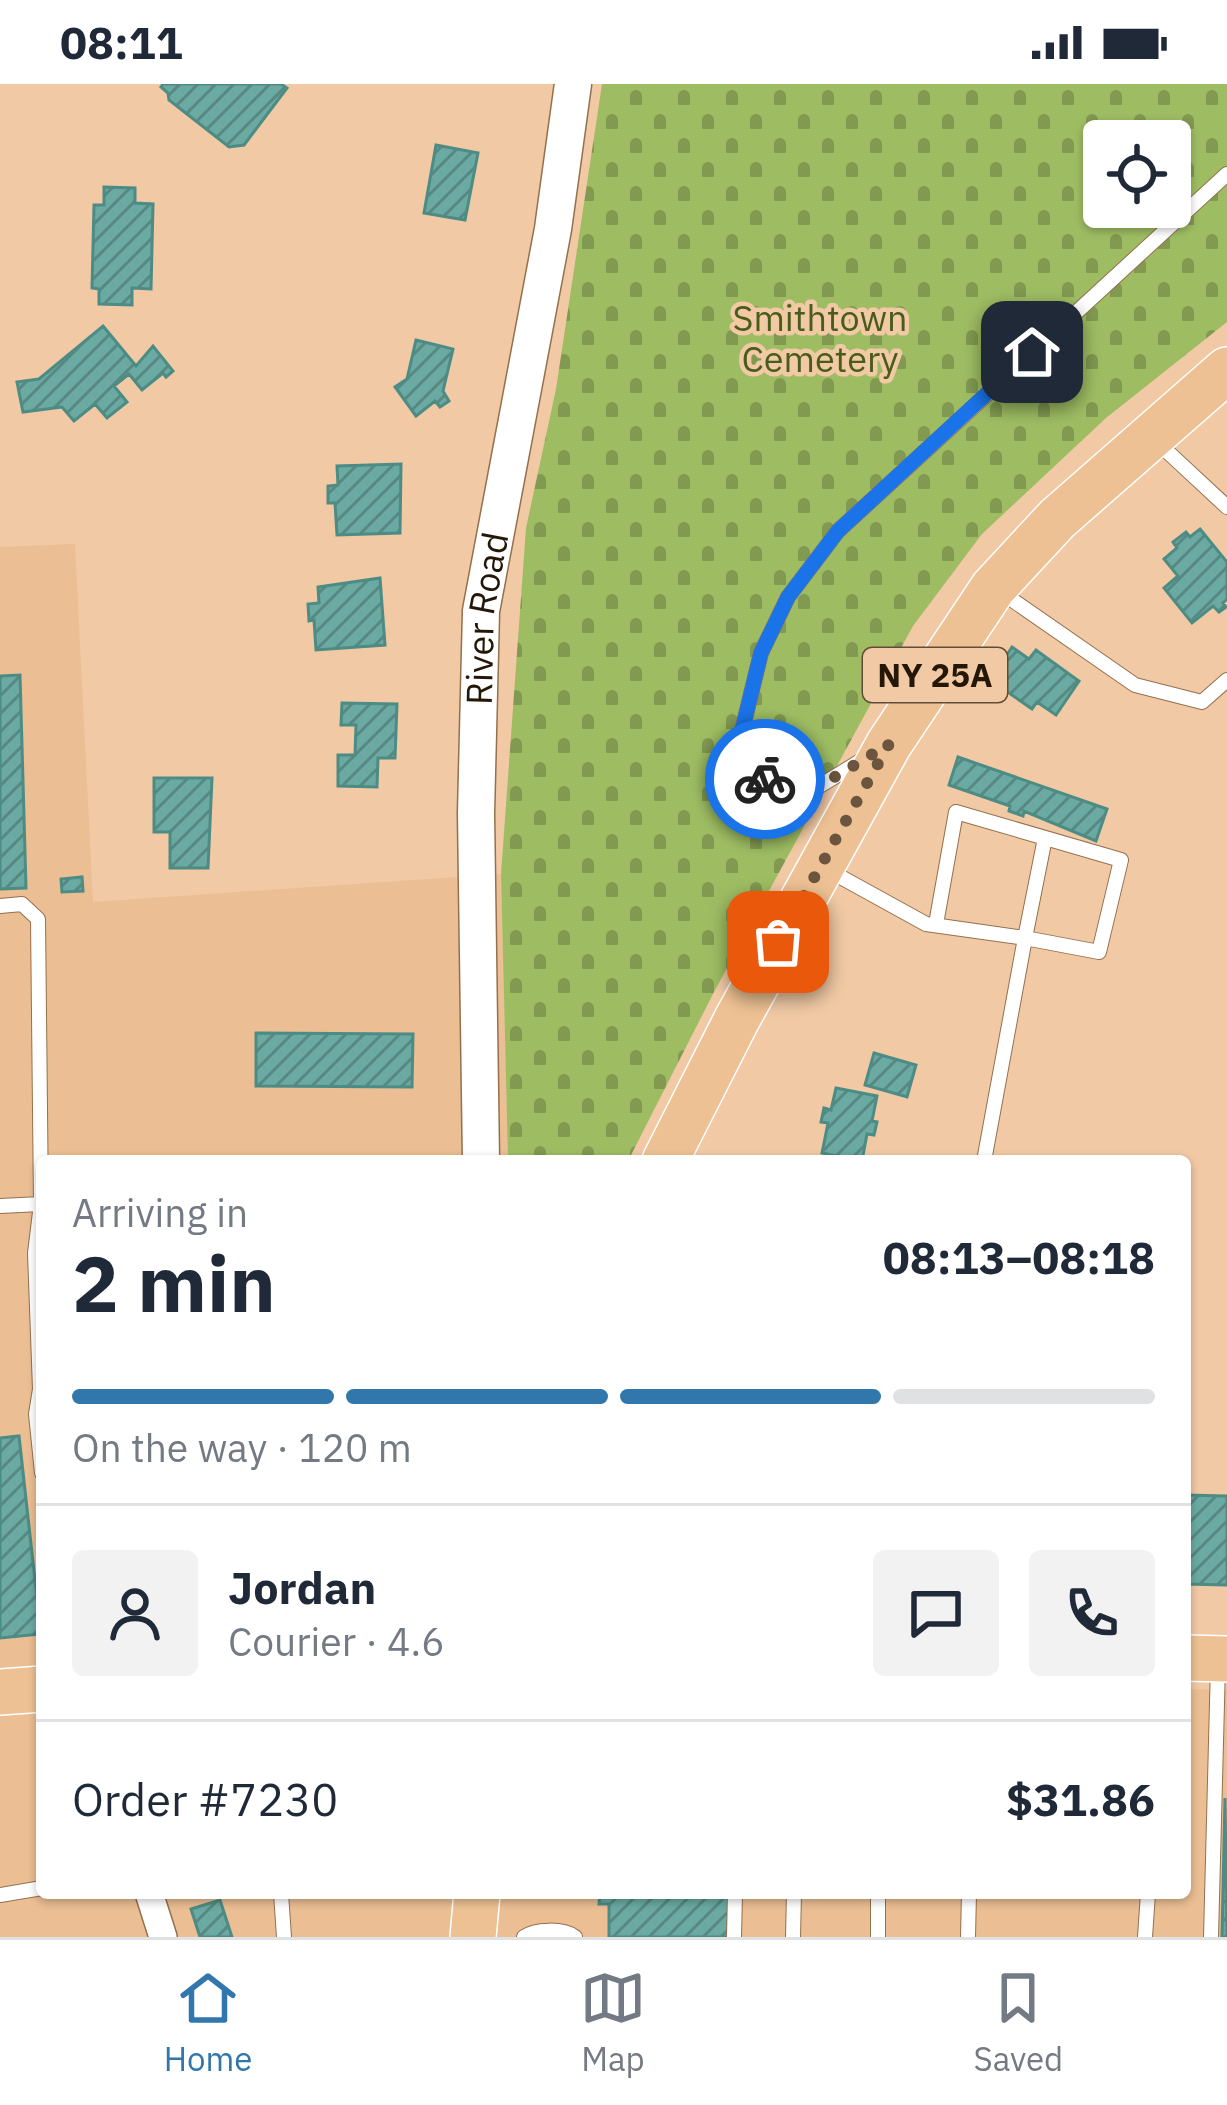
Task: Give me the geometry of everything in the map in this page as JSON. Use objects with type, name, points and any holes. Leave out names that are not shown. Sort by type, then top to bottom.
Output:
[{"type":"main road","name":"NY 25A","points":[[668,1155],[889,744],[994,587],[1057,520],[1227,370]]},
{"type":"main road","points":[[0,1692],[36,1689]]},
{"type":"main road","points":[[473,1937],[476,1899]]},
{"type":"street","name":"River Road","points":[[481,1155],[476,772],[481,611],[553,230],[573,84]]},
{"type":"street","points":[[151,1899],[163,1937]]},
{"type":"lane","points":[[889,744],[792,803],[765,778],[742,731],[761,653],[788,597],[838,531],[1227,174]]},
{"type":"lane","points":[[1151,436],[1227,507]]},
{"type":"lane","points":[[994,587],[1135,685],[1202,702],[1227,680]]},
{"type":"lane","points":[[820,866],[926,924],[1099,952],[1121,860],[956,812],[936,924]]},
{"type":"lane","points":[[985,1155],[1045,838]]},
{"type":"lane","points":[[0,906],[22,904],[38,919],[40,1155]]},
{"type":"lane","points":[[0,1206],[36,1204]]},
{"type":"lane","points":[[36,1245],[36,1280]]},
{"type":"lane","points":[[1210,1659],[1211,1937]]},
{"type":"lane","points":[[0,1895],[36,1889]]},
{"type":"lane","points":[[281,1899],[284,1937]]},
{"type":"lane","points":[[734,1899],[734,1937]]},
{"type":"lane","points":[[794,1899],[794,1937]]},
{"type":"lane","points":[[878,1899],[878,1937]]},
{"type":"lane","points":[[968,1937],[969,1899]]},
{"type":"lane","points":[[1145,1937],[1148,1899]]},
{"type":"lane","points":[[524,1937],[532,1932],[568,1932],[575,1937]]},
{"type":"shaded area","points":[[75,544],[93,902],[501,874],[508,1155],[36,1155],[36,1899],[1191,1899],[1191,1689],[1227,1690],[1227,1937],[0,1937],[0,547]]},
{"type":"green space","name":"Smithtown Cemetery","points":[[602,84],[1227,84],[1227,322],[1106,418],[982,534],[913,626],[631,1155],[508,1155],[501,874],[526,528],[556,389]]},
{"type":"building","points":[[163,84],[281,84],[287,88],[244,145],[229,147],[169,100]]},
{"type":"building","points":[[436,145],[478,153],[465,220],[424,213]]},
{"type":"building","points":[[104,187],[135,188],[135,203],[153,204],[151,289],[132,288],[132,305],[99,304],[99,289],[92,288],[94,205],[104,205]]},
{"type":"building","points":[[103,326],[136,366],[153,346],[173,371],[142,390],[129,374],[114,386],[127,402],[107,418],[95,404],[74,421],[62,407],[23,412],[17,382],[39,379]]},
{"type":"building","points":[[416,340],[453,349],[443,391],[449,401],[440,407],[435,401],[416,416],[395,387],[407,379]]},
{"type":"building","points":[[401,464],[400,533],[337,535],[335,503],[328,503],[328,486],[338,485],[337,466]]},
{"type":"building","points":[[1200,529],[1227,562],[1227,599],[1219,612],[1213,606],[1192,623],[1164,588],[1178,576],[1164,559],[1177,548],[1173,542]]},
{"type":"building","points":[[380,578],[385,645],[316,650],[308,604],[319,603],[318,587]]},
{"type":"building","points":[[1012,647],[1029,659],[1036,650],[1079,681],[1056,715],[1037,702],[1032,709],[996,684],[993,676]]},
{"type":"building","points":[[20,675],[26,888],[0,889],[0,676]]},
{"type":"building","points":[[342,703],[397,704],[395,758],[378,758],[377,787],[338,786],[338,755],[355,755],[356,725],[341,725]]},
{"type":"building","points":[[958,757],[1107,809],[1096,841],[949,785]]},
{"type":"building","points":[[154,778],[212,778],[208,868],[170,868],[170,832],[154,832]]},
{"type":"building","points":[[82,877],[83,891],[62,892],[61,879]]},
{"type":"building","points":[[256,1033],[413,1034],[412,1087],[256,1086]]},
{"type":"building","points":[[874,1053],[916,1065],[907,1097],[865,1085]]},
{"type":"building","points":[[836,1088],[877,1096],[874,1135],[867,1134],[863,1155],[822,1153],[828,1123],[821,1122],[824,1108],[831,1110]]},
{"type":"building","points":[[19,1436],[36,1589],[36,1634],[0,1638],[0,1438]]},
{"type":"building","points":[[1191,1495],[1227,1496],[1227,1585],[1191,1584]]},
{"type":"building","points":[[1225,1798],[1227,1937],[1222,1937]]},
{"type":"building","points":[[599,1899],[729,1899],[728,1937],[609,1937],[609,1904],[599,1904]]},
{"type":"building","points":[[220,1900],[232,1937],[200,1937],[191,1909]]},
{"type":"way so far","points":[[765,779],[792,803],[889,744],[778,942]]},
{"type":"route","points":[[765,779],[742,731],[761,653],[788,597],[838,531],[1032,352]]}]
